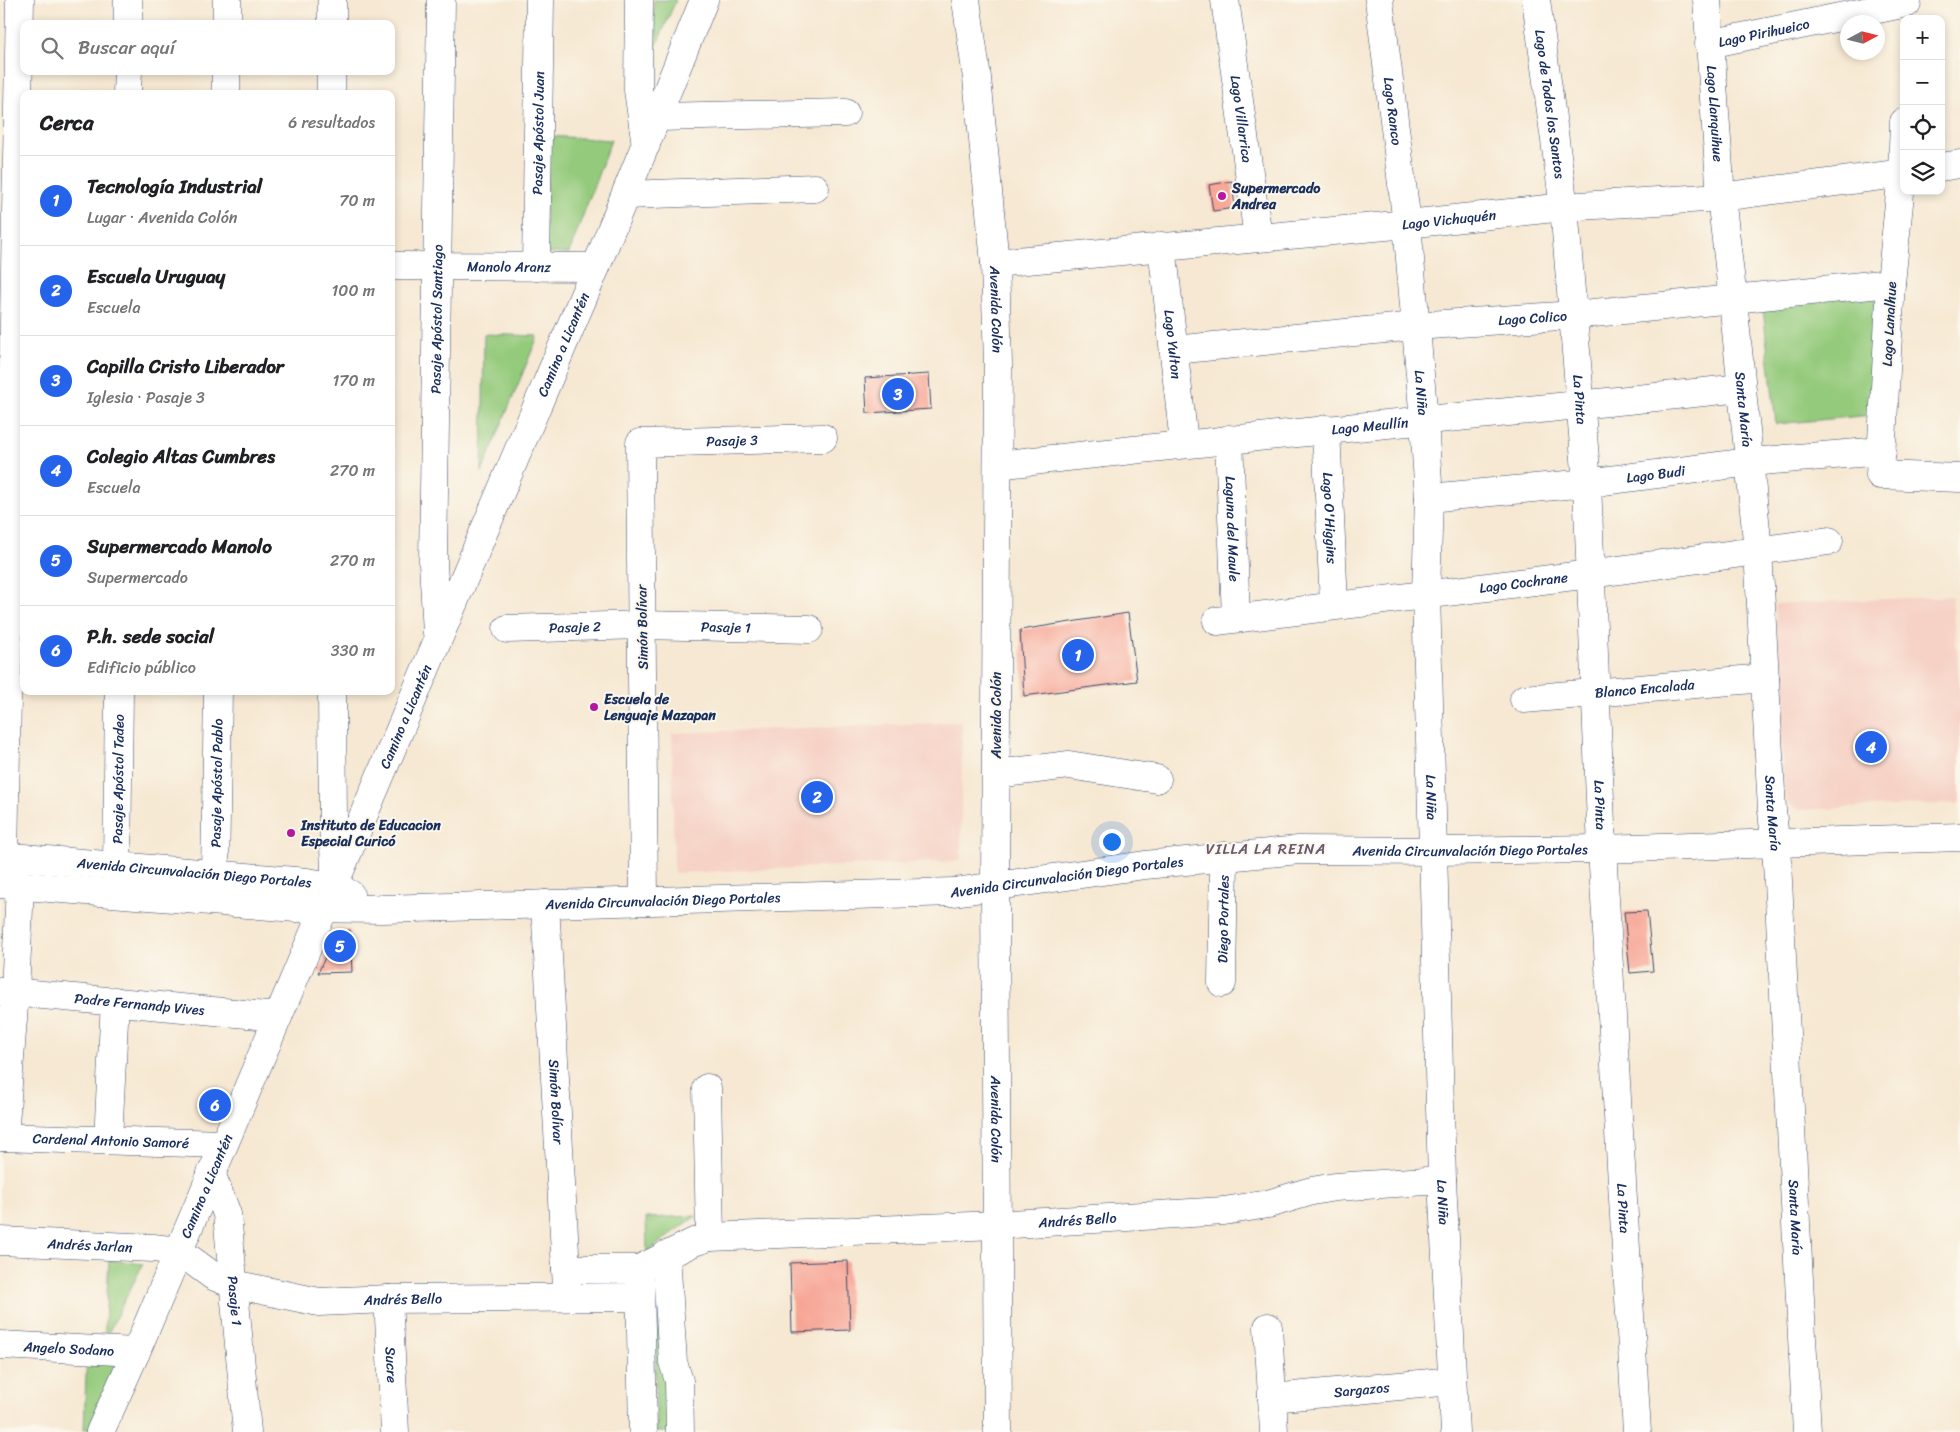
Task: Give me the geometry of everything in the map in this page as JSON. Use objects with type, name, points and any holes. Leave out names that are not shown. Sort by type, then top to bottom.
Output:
[{"type":"street","points":[[2,1137],[10,885],[2,856],[13,261],[20,0]]},
{"type":"street","points":[[128,0],[128,20]]},
{"type":"street","points":[[227,0],[227,20]]},
{"type":"street","points":[[332,0],[332,20]]},
{"type":"street","name":"Pasaje Apóstol Santiago","points":[[437,640],[433,563],[441,0]]},
{"type":"street","name":"Pasaje Apóstol Juan","points":[[536,267],[540,0]]},
{"type":"street","points":[[639,0],[638,90],[646,146]]},
{"type":"street","name":"Camino a Licantén","points":[[100,1432],[136,1352],[596,267],[704,0]]},
{"type":"street","name":"Avenida Colón","points":[[966,0],[977,78],[995,262],[998,364],[995,887],[998,1432]]},
{"type":"street","name":"Lago Villarrica","points":[[1226,0],[1258,237]]},
{"type":"street","name":"Lago Ranco","points":[[1379,0],[1407,224]]},
{"type":"street","name":"Lago de Todos los Santos","points":[[1536,0],[1564,207]]},
{"type":"street","name":"Lago Llanquihue","points":[[1707,0],[1721,197]]},
{"type":"street","name":"Lago Pirihueico","points":[[1709,44],[1907,7]]},
{"type":"street","points":[[127,90],[128,75]]},
{"type":"street","points":[[226,75],[226,90]]},
{"type":"street","points":[[331,75],[331,90]]},
{"type":"street","points":[[658,117],[846,113]]},
{"type":"street","points":[[1945,166],[1960,164]]},
{"type":"street","name":"Lago Vichuquén","points":[[995,262],[1407,224],[1564,207],[1721,197],[1900,173]]},
{"type":"street","points":[[626,195],[815,188]]},
{"type":"street","name":"Lago Lanalhue","points":[[1881,463],[1891,283],[1901,195]]},
{"type":"street","name":"Santa María","points":[[1721,197],[1758,550],[1807,1432]]},
{"type":"street","name":"La Pinta","points":[[1564,207],[1587,483],[1602,849],[1637,1432]]},
{"type":"street","name":"La Niña","points":[[1407,224],[1424,421],[1428,498],[1426,593],[1442,1180],[1455,1432]]},
{"type":"street","name":"Lago Yulton","points":[[1162,246],[1184,443]]},
{"type":"street","name":"Manolo Aranz","points":[[395,266],[596,267]]},
{"type":"street","name":"Lago Colico","points":[[1174,350],[1415,326],[1574,315],[1891,283]]},
{"type":"street","name":"Lago Meullín","points":[[998,465],[1184,443],[1581,406],[1741,388]]},
{"type":"street","name":"Lago O'Higgins","points":[[1326,429],[1334,605]]},
{"type":"street","name":"Pasaje 3","points":[[640,443],[823,438]]},
{"type":"street","name":"Laguna del Maule","points":[[1227,619],[1229,439]]},
{"type":"street","name":"Simón Bolívar","points":[[640,443],[644,901]]},
{"type":"street","name":"Lago Budi","points":[[1428,498],[1587,483],[1750,462],[1881,463],[1960,478]]},
{"type":"street","name":"Lago Cochrane","points":[[1227,619],[1590,574],[1830,541]]},
{"type":"street","name":"Pasaje 2","points":[[507,629],[642,624]]},
{"type":"street","name":"Pasaje 1","points":[[642,624],[809,629]]},
{"type":"street","name":"Blanco Encalada","points":[[1524,699],[1765,678]]},
{"type":"street","name":"Pasaje Apóstol Tadeo","points":[[116,867],[119,695]]},
{"type":"street","name":"Pasaje Apóstol Pablo","points":[[215,874],[218,695]]},
{"type":"street","points":[[331,891],[332,695]]},
{"type":"street","points":[[996,774],[1070,766],[1157,779]]},
{"type":"street","name":"Avenida Circunvalación Diego Portales","points":[[2,856],[307,882],[383,909],[954,892],[1126,867],[1299,850],[1602,849],[1960,837]]},
{"type":"street","name":"Diego Portales","points":[[1222,983],[1224,856]]},
{"type":"street","name":"Avenida Circunvalación Diego Portales","points":[[10,885],[331,891]]},
{"type":"street","name":"Simón Bolívar","points":[[545,904],[568,1298]]},
{"type":"street","name":"Padre Fernandp Vives","points":[[8,992],[278,1017]]},
{"type":"street","points":[[108,1140],[115,1001]]},
{"type":"street","points":[[707,1088],[710,1237]]},
{"type":"street","name":"Cardenal Antonio Samoré","points":[[2,1137],[223,1144]]},
{"type":"street","name":"Pasaje 1","points":[[211,1173],[227,1214],[246,1432]]},
{"type":"street","name":"Andrés Bello","points":[[566,1269],[639,1269],[694,1242],[710,1237],[996,1225],[1224,1211],[1268,1204],[1312,1191],[1335,1187],[1442,1180]]},
{"type":"street","name":"Andrés Jarlan","points":[[0,1241],[153,1248],[179,1251]]},
{"type":"street","name":"Andrés Bello","points":[[179,1251],[214,1276],[233,1284],[319,1302],[388,1299],[640,1297]]},
{"type":"street","points":[[666,1255],[673,1362],[679,1381],[680,1432]]},
{"type":"street","points":[[639,1269],[644,1432]]},
{"type":"street","name":"Sucre","points":[[388,1299],[394,1432]]},
{"type":"street","points":[[1268,1326],[1274,1432]]},
{"type":"street","name":"Angelo Sodano","points":[[0,1345],[136,1352]]},
{"type":"street","name":"Sargazos","points":[[1272,1398],[1452,1381]]},
{"type":"shaded area","points":[[1952,596],[1960,693],[1960,803],[1799,810],[1785,802],[1775,604]]},
{"type":"shaded area","points":[[962,722],[961,861],[674,873],[672,733]]},
{"type":"green space","points":[[654,0],[676,0],[652,56]]},
{"type":"green space","points":[[549,136],[611,140],[569,253],[544,253]]},
{"type":"green space","points":[[1876,279],[1872,415],[1776,424],[1761,292]]},
{"type":"green space","points":[[484,334],[538,336],[482,472]]},
{"type":"green space","points":[[696,1216],[647,1252],[646,1218]]},
{"type":"green space","points":[[109,1260],[143,1264],[104,1341]]},
{"type":"green space","points":[[663,1306],[670,1432],[656,1432],[655,1307]]},
{"type":"green space","points":[[87,1347],[125,1347],[91,1429],[84,1429]]},
{"type":"building","name":"Supermercado Andrea","points":[[1232,181],[1235,208],[1213,211],[1209,185]]},
{"type":"building","points":[[929,374],[931,409],[867,413],[865,378]]},
{"type":"building","points":[[1128,613],[1137,681],[1024,696],[1020,630]]},
{"type":"building","points":[[1647,911],[1653,971],[1630,973],[1624,912]]},
{"type":"building","points":[[350,930],[352,972],[318,973],[335,935],[339,932]]},
{"type":"building","points":[[848,1261],[850,1330],[792,1332],[790,1263]]},
{"type":"place","name":"Supermercado Andrea","points":[[1222,196]]},
{"type":"place","name":"Capilla Cristo Liberador","points":[[898,394]]},
{"type":"place","name":"Tecnología Industrial","points":[[1078,655]]},
{"type":"place","name":"Escuela de Lenguaje Mazapan","points":[[594,707]]},
{"type":"place","name":"Colegio Altas Cumbres","points":[[1871,747]]},
{"type":"place","name":"Escuela Uruguay","points":[[817,797]]},
{"type":"place","name":"Instituto de Educacion Especial Curicó","points":[[291,833]]},
{"type":"place","name":"Supermercado Manolo","points":[[340,946]]},
{"type":"place","name":"P.h. sede social","points":[[215,1105]]},
{"type":"district","name":"VILLA LA REINA","points":[[1266,849]]}]
